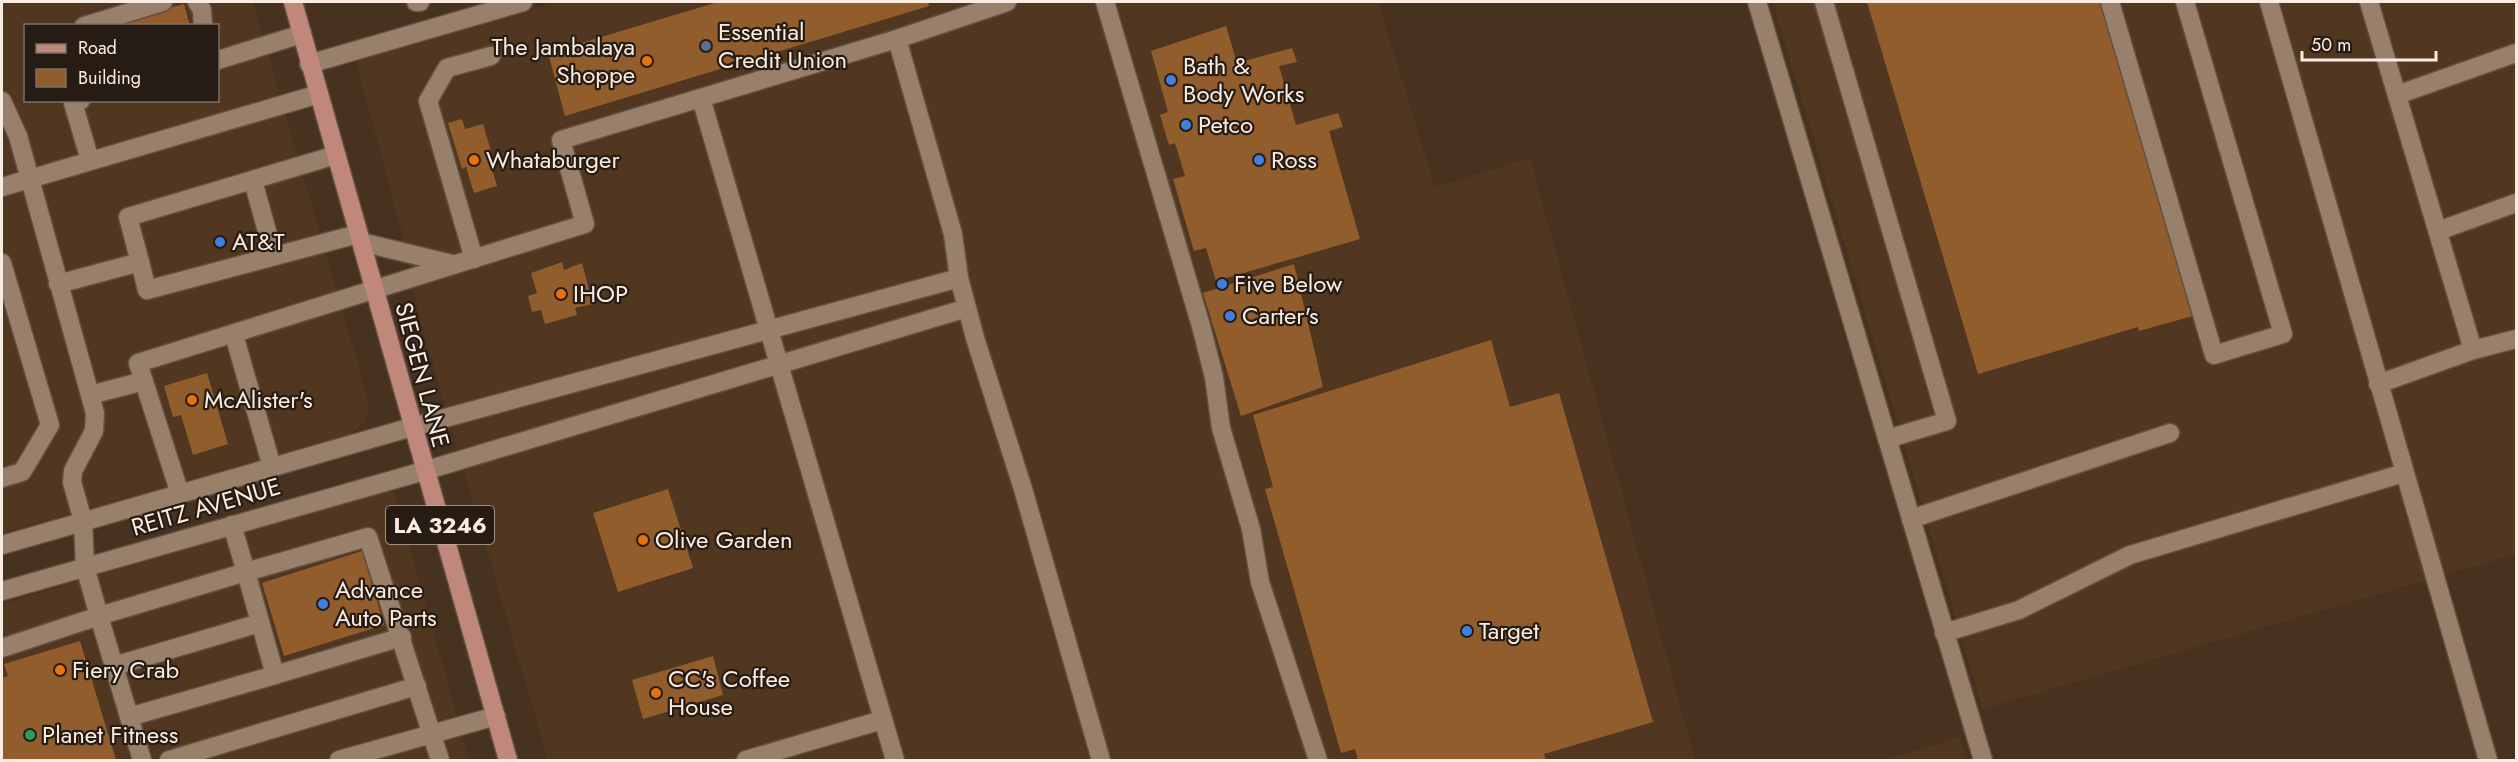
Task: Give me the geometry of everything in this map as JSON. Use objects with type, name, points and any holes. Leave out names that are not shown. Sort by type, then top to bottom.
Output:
[{"type":"main road","name":"SIEGEN LANE","points":[[293,2],[424,471],[508,760]]},
{"type":"street","points":[[91,24],[163,2]]},
{"type":"street","points":[[197,2],[202,10],[203,24]]},
{"type":"street","points":[[309,64],[523,2]]},
{"type":"street","points":[[180,494],[138,363],[585,224],[561,140],[897,39],[1006,2]]},
{"type":"street","points":[[1106,2],[1201,326],[1214,377],[1221,428],[1251,529],[1260,582],[1318,760]]},
{"type":"street","points":[[1757,2],[1911,519],[1980,760]]},
{"type":"street","points":[[1824,2],[1947,421],[1887,439]]},
{"type":"street","points":[[2110,2],[2214,355],[2283,334],[2186,2]]},
{"type":"street","points":[[2269,2],[2488,760]]},
{"type":"street","points":[[2369,2],[2473,350]]},
{"type":"street","points":[[219,60],[302,34]]},
{"type":"street","points":[[897,39],[953,234],[959,278],[967,308],[1023,489],[1101,760]]},
{"type":"street","points":[[2397,95],[2517,54]]},
{"type":"street","points":[[474,259],[428,101],[447,68],[491,56]]},
{"type":"street","points":[[2,187],[319,94]]},
{"type":"street","points":[[701,98],[895,760]]},
{"type":"street","points":[[2,101],[18,136],[90,395],[95,419],[94,431],[74,471],[72,482],[83,521],[85,567],[142,760]]},
{"type":"street","points":[[76,102],[73,103],[90,160]]},
{"type":"street","points":[[336,155],[128,217],[147,290],[274,256],[360,238],[452,264]]},
{"type":"street","points":[[253,181],[274,256]]},
{"type":"street","points":[[2438,231],[2517,203]]},
{"type":"street","points":[[58,284],[140,262]]},
{"type":"street","points":[[2,263],[50,425],[22,472],[2,478]]},
{"type":"street","name":"REITZ AVENUE","points":[[2,545],[412,427],[959,278]]},
{"type":"street","name":"REITZ AVENUE","points":[[2,591],[424,471],[967,308]]},
{"type":"street","points":[[234,335],[272,467]]},
{"type":"street","points":[[2378,384],[2473,350],[2517,339]]},
{"type":"street","points":[[90,395],[144,381]]},
{"type":"street","points":[[1911,519],[2170,433]]},
{"type":"street","points":[[1944,633],[2019,610],[2130,555],[2404,473]]},
{"type":"street","points":[[232,525],[274,675]]},
{"type":"street","points":[[2,648],[99,616],[368,537],[440,760]]},
{"type":"street","points":[[114,666],[260,623]]},
{"type":"street","points":[[129,717],[402,638]]},
{"type":"street","points":[[169,760],[417,686]]},
{"type":"street","points":[[339,760],[433,736],[496,716]]},
{"type":"street","points":[[746,760],[882,720]]},
{"type":"shaded area","points":[[2,2],[253,2],[367,396],[368,413],[365,422],[350,434],[2,533]]},
{"type":"shaded area","points":[[556,2],[1378,2],[1435,187],[1530,158],[1695,760],[548,760],[422,326],[401,229],[356,61]]},
{"type":"shaded area","points":[[1773,2],[2516,2],[2516,554],[1983,709]]},
{"type":"shaded area","points":[[393,487],[469,760],[2,760],[2,604]]},
{"type":"shaded area","points":[[1960,737],[1966,760],[1885,760]]},
{"type":"building","points":[[718,2],[928,2],[929,6],[565,116],[548,53]]},
{"type":"building","points":[[1867,2],[2106,2],[2200,314],[2139,331],[2138,327],[1978,374]]},
{"type":"building","points":[[184,4],[189,24],[113,24]]},
{"type":"building","name":"Ross","points":[[1226,26],[1237,63],[1292,48],[1297,62],[1279,66],[1296,125],[1338,113],[1343,127],[1329,131],[1360,239],[1216,281],[1206,248],[1194,251],[1173,179],[1185,176],[1175,143],[1169,145],[1160,115],[1168,112],[1151,51]]},
{"type":"building","name":"Whataburger","points":[[462,119],[465,129],[483,124],[491,151],[487,152],[497,186],[474,193],[466,167],[462,169],[448,123]]},
{"type":"building","name":"IHOP","points":[[562,262],[564,270],[582,263],[593,304],[575,308],[577,315],[545,324],[541,310],[532,312],[528,296],[537,293],[531,273]]},
{"type":"building","points":[[1294,264],[1323,387],[1241,416],[1203,293]]},
{"type":"building","name":"Target","points":[[1491,340],[1510,407],[1559,393],[1653,722],[1544,754],[1546,760],[1358,760],[1355,749],[1341,753],[1265,489],[1273,487],[1253,415]]},
{"type":"building","name":"McAlister's","points":[[207,373],[228,444],[193,455],[181,415],[173,417],[164,386]]},
{"type":"building","name":"Olive Garden","points":[[668,489],[693,568],[618,592],[593,513]]},
{"type":"building","name":"Advance Auto Parts","points":[[362,551],[384,625],[284,656],[262,583]]},
{"type":"building","points":[[80,641],[116,760],[2,760],[2,678],[8,676],[4,664]]},
{"type":"building","points":[[713,656],[723,695],[643,719],[632,680]]},
{"type":"place","name":"Essential Credit Union","points":[[706,46]]},
{"type":"place","name":"The Jambalaya Shoppe","points":[[647,61]]},
{"type":"place","name":"Bath & Body Works","points":[[1171,80]]},
{"type":"place","name":"Petco","points":[[1186,125]]},
{"type":"place","name":"Whataburger","points":[[474,160]]},
{"type":"place","name":"Ross","points":[[1259,160]]},
{"type":"place","name":"AT&T","points":[[220,242]]},
{"type":"place","name":"Five Below","points":[[1222,284]]},
{"type":"place","name":"IHOP","points":[[561,294]]},
{"type":"place","name":"Carter's","points":[[1230,316]]},
{"type":"place","name":"McAlister's","points":[[192,400]]},
{"type":"place","name":"Olive Garden","points":[[643,540]]},
{"type":"place","name":"Advance Auto Parts","points":[[323,604]]},
{"type":"place","name":"Target","points":[[1467,631]]},
{"type":"place","name":"Fiery Crab","points":[[60,670]]},
{"type":"place","name":"CC's Coffee House","points":[[656,693]]},
{"type":"place","name":"Planet Fitness","points":[[30,735]]}]
